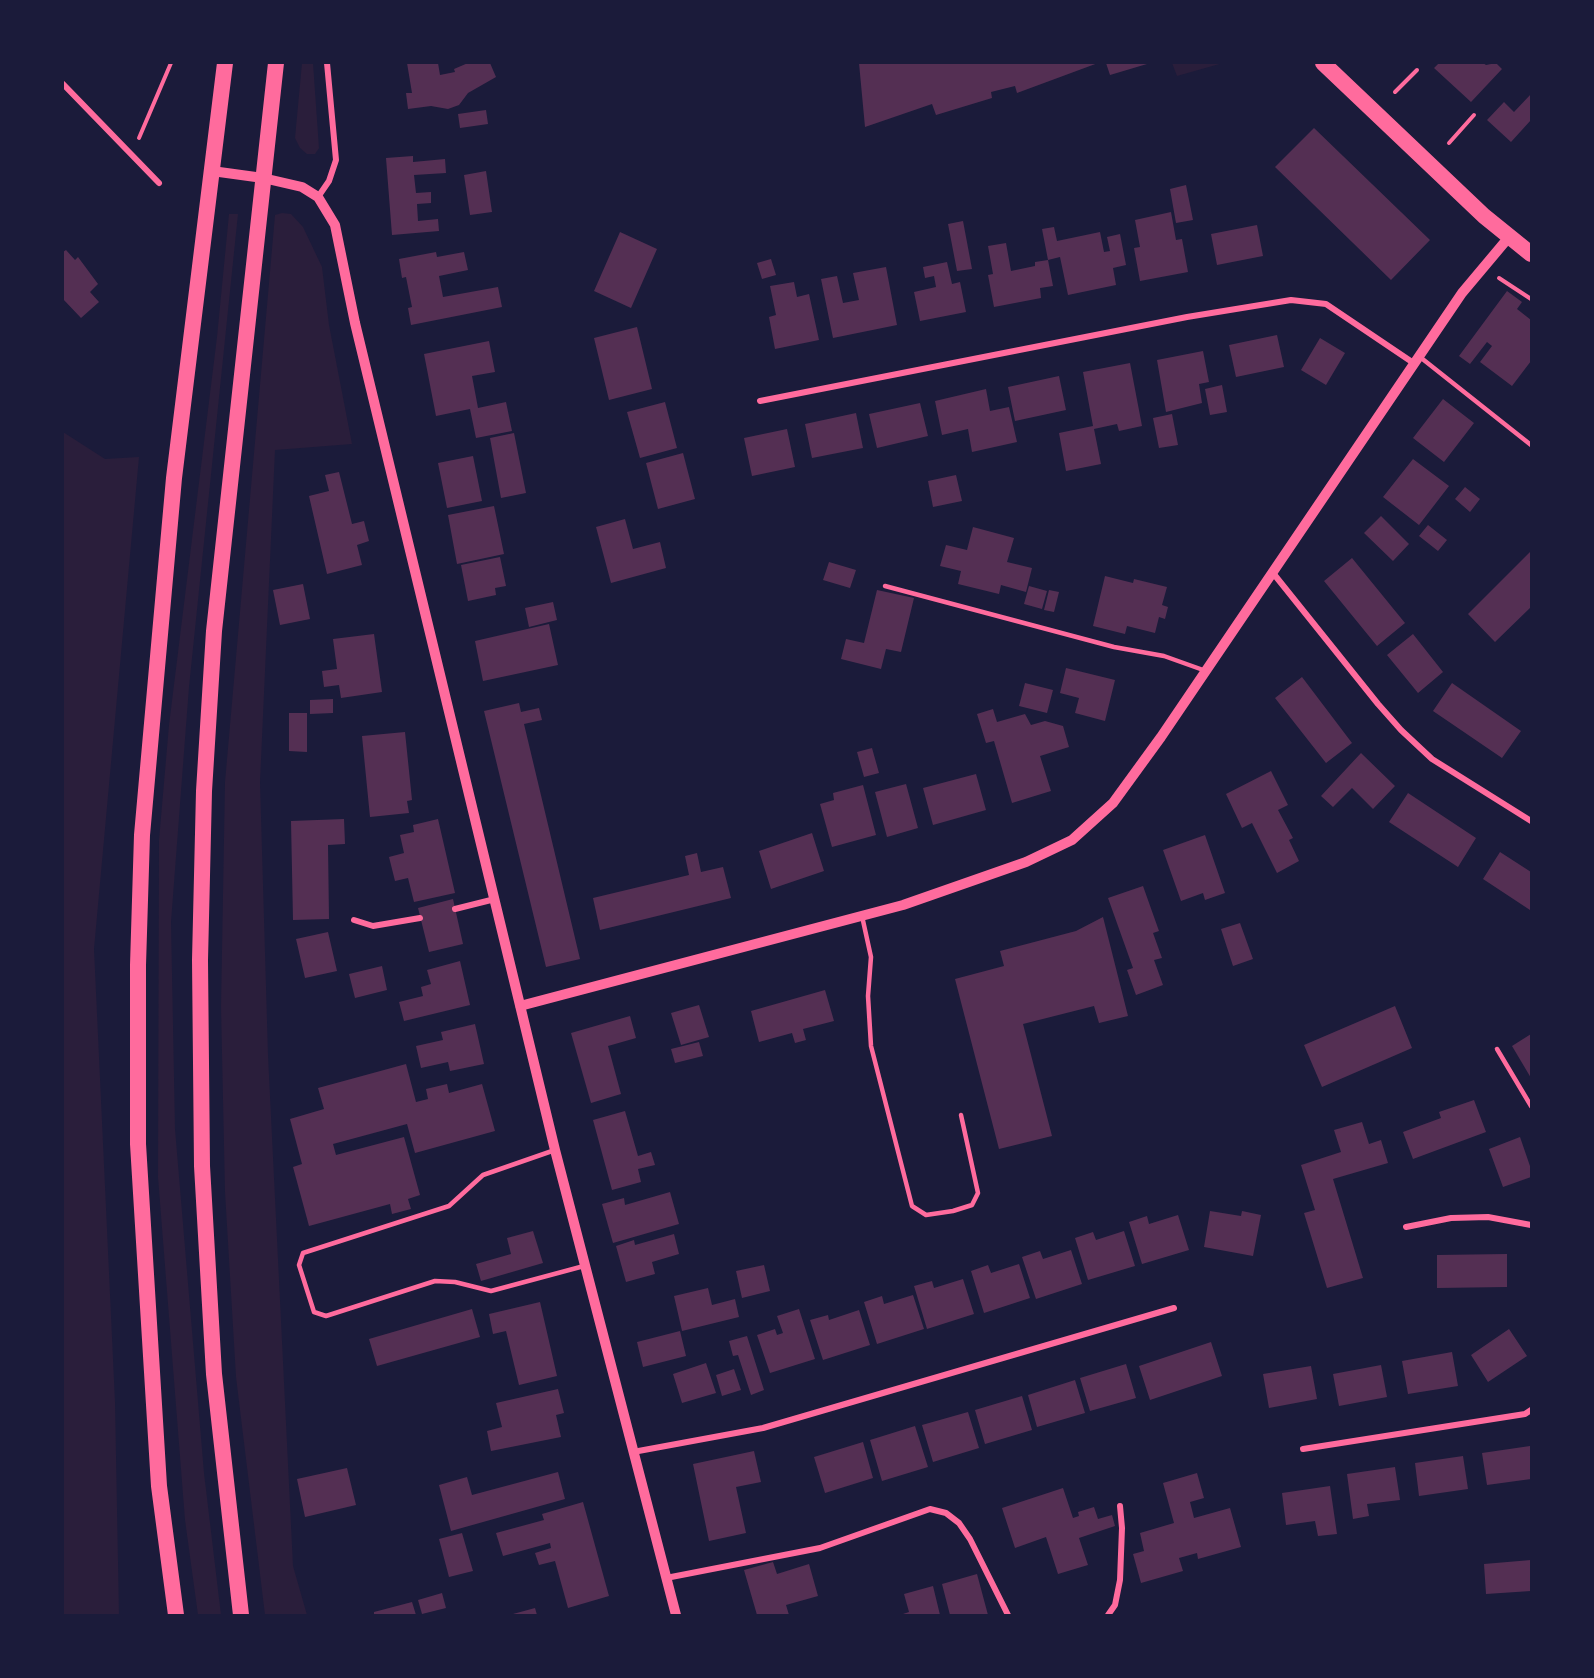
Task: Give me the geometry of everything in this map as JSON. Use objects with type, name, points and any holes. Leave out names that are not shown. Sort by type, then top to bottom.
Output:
[{"type":"highway","points":[[176,1615],[159,1486],[138,1144],[138,965],[142,834],[156,651],[174,478],[225,63]]},
{"type":"highway","points":[[241,1615],[213,1362],[202,1166],[200,960],[204,791],[214,631],[276,63]]},
{"type":"highway","points":[[1323,63],[1509,237],[1531,254]]},
{"type":"street","points":[[318,197],[329,181],[336,160],[327,63]]},
{"type":"street","points":[[63,84],[159,183]]},
{"type":"street","points":[[212,171],[263,178],[302,187],[318,197],[335,225],[343,251],[355,323],[555,1150],[676,1615]]},
{"type":"street","points":[[520,1006],[903,905],[1026,862],[1072,840],[1113,803],[1206,671],[1472,280],[1509,237]]},
{"type":"street","points":[[760,401],[1187,317],[1291,300],[1326,304],[1418,360]]},
{"type":"street","points":[[1273,573],[1401,730],[1432,759],[1531,821]]},
{"type":"street","points":[[455,909],[495,899]]},
{"type":"street","points":[[354,920],[373,926],[420,918]]},
{"type":"street","points":[[1406,1227],[1451,1218],[1469,1217],[1488,1217],[1531,1225]]},
{"type":"street","points":[[632,1452],[762,1428],[1174,1308]]},
{"type":"street","points":[[1303,1449],[1525,1414],[1531,1410]]},
{"type":"street","points":[[1108,1615],[1115,1605],[1120,1580],[1122,1528],[1120,1506]]},
{"type":"street","points":[[666,1578],[820,1548],[930,1509],[946,1513],[959,1523],[970,1539],[1008,1615]]},
{"type":"lane","points":[[1418,360],[1531,445]]},
{"type":"lane","points":[[885,586],[1113,646],[1164,656],[1206,671]]},
{"type":"lane","points":[[862,916],[871,957],[868,996],[870,1046],[912,1206],[926,1215],[953,1211],[972,1205],[978,1193],[961,1115]]},
{"type":"lane","points":[[1497,1049],[1531,1106]]},
{"type":"lane","points":[[555,1150],[483,1175],[449,1206],[303,1253],[299,1264],[314,1312],[326,1316],[435,1281],[455,1282],[491,1292],[585,1266]]},
{"type":"path","points":[[132,155],[171,63]]},
{"type":"path","points":[[1395,92],[1417,69]]},
{"type":"path","points":[[1449,142],[1474,116]]},
{"type":"path","points":[[1497,276],[1531,300]]},
{"type":"shaded area","points":[[302,63],[313,63],[319,148],[315,154],[307,154],[300,148],[295,138]]},
{"type":"shaded area","points":[[1172,63],[1223,63],[1177,76]]},
{"type":"shaded area","points":[[229,214],[238,214],[189,687],[171,922],[175,1129],[204,1473],[221,1615],[198,1615],[185,1520],[158,1177],[159,840],[169,725],[217,337]]},
{"type":"shaded area","points":[[291,214],[303,227],[322,267],[329,325],[352,444],[275,450],[260,782],[268,1055],[293,1566],[307,1615],[265,1615],[236,1377],[225,1192],[221,1007],[225,782],[275,215]]},
{"type":"shaded area","points":[[63,432],[105,459],[139,457],[94,949],[115,1402],[119,1615],[63,1615]]},
{"type":"building","points":[[407,63],[438,63],[440,75],[455,72],[454,69],[468,63],[490,63],[496,77],[468,93],[459,105],[448,109],[431,106],[408,109],[406,93],[412,93]]},
{"type":"building","points":[[859,63],[1098,63],[1017,93],[1015,86],[991,92],[992,98],[936,115],[932,104],[865,127]]},
{"type":"building","points":[[1106,63],[1147,63],[1147,64],[1110,75]]},
{"type":"building","points":[[1439,63],[1483,63],[1486,65],[1496,63],[1502,69],[1471,102],[1434,68]]},
{"type":"building","points":[[1531,94],[1531,120],[1511,142],[1487,120],[1504,102],[1514,112]]},
{"type":"building","points":[[486,110],[488,124],[460,128],[458,114]]},
{"type":"building","points":[[1314,128],[1430,240],[1391,280],[1275,167]]},
{"type":"building","points":[[413,156],[413,162],[445,159],[446,173],[414,175],[416,193],[431,192],[431,203],[417,204],[418,221],[438,219],[439,231],[392,235],[386,158]]},
{"type":"building","points":[[486,171],[492,212],[470,215],[464,175]]},
{"type":"building","points":[[1186,185],[1193,220],[1176,223],[1170,189]]},
{"type":"building","points":[[1171,212],[1176,240],[1182,239],[1188,272],[1140,281],[1134,248],[1140,247],[1135,220]]},
{"type":"building","points":[[963,221],[972,269],[957,271],[948,224]]},
{"type":"building","points":[[1257,225],[1263,256],[1217,265],[1211,234]]},
{"type":"building","points":[[1054,227],[1057,241],[1100,232],[1104,252],[1110,251],[1107,237],[1120,234],[1126,265],[1113,268],[1116,285],[1068,295],[1060,257],[1048,260],[1042,229]]},
{"type":"building","points":[[620,232],[657,249],[631,308],[594,291]]},
{"type":"building","points":[[1006,243],[1011,271],[1035,266],[1035,262],[1048,260],[1053,286],[1040,288],[1041,298],[994,307],[988,275],[993,274],[988,246]]},
{"type":"building","points":[[66,250],[75,260],[78,257],[98,284],[90,292],[99,302],[81,318],[63,299],[63,252]]},
{"type":"building","points":[[436,252],[437,257],[464,252],[468,270],[439,276],[443,297],[498,287],[502,307],[411,325],[408,308],[412,307],[406,277],[402,278],[399,259]]},
{"type":"building","points":[[771,259],[776,275],[762,279],[757,263]]},
{"type":"building","points":[[947,262],[952,284],[960,282],[966,312],[920,321],[914,292],[936,287],[934,276],[925,278],[923,267]]},
{"type":"building","points":[[886,267],[897,325],[833,338],[821,279],[837,276],[843,303],[859,300],[853,273]]},
{"type":"building","points":[[794,282],[797,297],[809,294],[819,340],[775,349],[769,317],[776,315],[770,286]]},
{"type":"building","points":[[1507,291],[1522,302],[1517,309],[1531,320],[1531,361],[1512,386],[1480,362],[1492,346],[1487,342],[1470,364],[1459,356]]},
{"type":"building","points":[[637,327],[652,389],[609,400],[594,338]]},
{"type":"building","points":[[1277,335],[1284,367],[1236,377],[1229,345]]},
{"type":"building","points":[[1320,338],[1345,353],[1326,385],[1301,370]]},
{"type":"building","points":[[489,341],[495,372],[472,376],[478,408],[506,402],[512,431],[476,438],[470,409],[436,416],[424,354]]},
{"type":"building","points":[[1203,351],[1209,382],[1199,384],[1202,403],[1166,412],[1157,360]]},
{"type":"building","points":[[1130,363],[1142,426],[1119,431],[1117,424],[1094,429],[1101,464],[1066,471],[1059,433],[1093,426],[1083,372]]},
{"type":"building","points":[[1059,376],[1066,410],[1015,421],[1008,387]]},
{"type":"building","points":[[1222,385],[1227,412],[1210,415],[1205,389]]},
{"type":"building","points":[[986,389],[990,411],[1009,407],[1017,442],[972,452],[968,429],[942,435],[935,401]]},
{"type":"building","points":[[1443,399],[1474,423],[1444,462],[1413,438]]},
{"type":"building","points":[[665,402],[677,448],[640,458],[627,412]]},
{"type":"building","points":[[920,403],[928,436],[877,448],[869,414]]},
{"type":"building","points":[[856,413],[863,448],[812,458],[805,424]]},
{"type":"building","points":[[1172,414],[1178,445],[1159,448],[1153,418]]},
{"type":"building","points":[[787,429],[795,467],[752,476],[744,438]]},
{"type":"building","points":[[514,433],[526,493],[501,498],[490,438]]},
{"type":"building","points":[[683,453],[695,499],[658,509],[646,463]]},
{"type":"building","points":[[473,456],[482,501],[447,508],[438,463]]},
{"type":"building","points":[[1413,459],[1449,486],[1419,525],[1383,497]]},
{"type":"building","points":[[339,472],[352,524],[364,521],[369,541],[357,545],[362,565],[327,574],[309,496],[329,491],[325,475]]},
{"type":"building","points":[[956,475],[962,501],[933,507],[928,481]]},
{"type":"building","points":[[1465,487],[1480,499],[1470,512],[1455,499]]},
{"type":"building","points":[[494,506],[504,554],[457,564],[448,515]]},
{"type":"building","points":[[1381,516],[1409,544],[1393,561],[1364,533]]},
{"type":"building","points":[[625,519],[633,549],[660,542],[666,568],[611,583],[596,527]]},
{"type":"building","points":[[1428,525],[1447,540],[1438,551],[1419,536]]},
{"type":"building","points":[[973,527],[1014,538],[1007,562],[1032,568],[1026,592],[1001,585],[999,594],[958,584],[961,571],[940,566],[946,545],[967,550]]},
{"type":"building","points":[[1531,551],[1531,607],[1495,642],[1468,614]]},
{"type":"building","points":[[500,557],[506,586],[495,588],[496,595],[468,601],[461,565]]},
{"type":"building","points":[[1352,558],[1405,623],[1377,646],[1324,581]]},
{"type":"building","points":[[829,562],[856,570],[850,588],[823,580]]},
{"type":"building","points":[[1105,576],[1133,583],[1134,579],[1167,587],[1162,605],[1168,607],[1165,619],[1159,617],[1155,633],[1127,626],[1125,634],[1093,626]]},
{"type":"building","points":[[303,584],[310,619],[280,625],[273,590]]},
{"type":"building","points":[[1029,586],[1047,591],[1042,609],[1024,604]]},
{"type":"building","points":[[877,590],[914,598],[901,652],[886,649],[881,669],[841,659],[846,639],[864,643]]},
{"type":"building","points":[[1049,590],[1059,592],[1054,612],[1044,610]]},
{"type":"building","points":[[553,602],[557,620],[529,627],[525,608]]},
{"type":"building","points":[[549,624],[558,665],[483,681],[475,641]]},
{"type":"building","points":[[374,634],[382,692],[341,698],[339,685],[324,687],[322,671],[337,669],[333,639]]},
{"type":"building","points":[[1413,634],[1443,672],[1418,693],[1387,655]]},
{"type":"building","points":[[1066,668],[1115,680],[1105,721],[1075,713],[1079,698],[1060,693]]},
{"type":"building","points":[[1302,677],[1352,743],[1326,763],[1275,698]]},
{"type":"building","points":[[1025,683],[1053,690],[1047,713],[1019,706]]},
{"type":"building","points":[[1452,683],[1521,731],[1502,758],[1433,711]]},
{"type":"building","points":[[333,699],[333,713],[310,714],[310,700]]},
{"type":"building","points":[[519,703],[521,712],[539,708],[542,720],[524,724],[580,959],[546,967],[484,711]]},
{"type":"building","points":[[993,709],[997,722],[1025,714],[1031,725],[1045,721],[1063,726],[1069,747],[1040,756],[1051,791],[1012,803],[994,741],[986,743],[977,714]]},
{"type":"building","points":[[289,713],[307,713],[307,752],[289,751]]},
{"type":"building","points":[[405,732],[412,800],[407,801],[409,813],[370,817],[362,736]]},
{"type":"building","points":[[872,748],[879,773],[864,777],[857,752]]},
{"type":"building","points":[[1361,753],[1395,786],[1373,809],[1352,788],[1333,807],[1321,796]]},
{"type":"building","points":[[1271,771],[1288,805],[1278,810],[1293,838],[1289,840],[1299,861],[1277,873],[1252,823],[1242,828],[1226,794]]},
{"type":"building","points":[[976,774],[986,810],[933,825],[923,788]]},
{"type":"building","points":[[906,784],[918,828],[887,837],[875,792]]},
{"type":"building","points":[[863,785],[876,835],[832,847],[820,804],[834,800],[833,793]]},
{"type":"building","points":[[1408,793],[1476,838],[1458,867],[1389,822]]},
{"type":"building","points":[[344,819],[345,844],[328,845],[329,919],[293,920],[291,821]]},
{"type":"building","points":[[438,819],[455,893],[414,902],[408,878],[395,881],[389,857],[404,853],[400,835],[414,832],[413,825]]},
{"type":"building","points":[[812,833],[824,871],[771,889],[759,851]]},
{"type":"building","points":[[1205,835],[1225,893],[1205,900],[1203,893],[1181,901],[1163,850]]},
{"type":"building","points":[[1500,852],[1531,872],[1530,910],[1483,879]]},
{"type":"building","points":[[697,853],[701,872],[723,867],[731,898],[600,930],[593,898],[689,875],[685,856]]},
{"type":"building","points":[[1143,886],[1159,931],[1153,933],[1162,958],[1154,960],[1163,985],[1136,995],[1127,970],[1133,968],[1108,898]]},
{"type":"building","points":[[453,899],[463,944],[429,952],[418,908]]},
{"type":"building","points":[[1103,917],[1128,1016],[1099,1023],[1094,1006],[1023,1024],[1052,1136],[999,1149],[955,979],[1004,966],[1000,951],[1076,931]]},
{"type":"building","points":[[1240,923],[1253,959],[1233,966],[1221,929]]},
{"type":"building","points":[[328,932],[337,971],[305,978],[296,939]]},
{"type":"building","points":[[460,961],[470,1005],[404,1021],[399,1002],[423,996],[421,987],[431,984],[427,970]]},
{"type":"building","points":[[382,966],[387,990],[355,998],[349,974]]},
{"type":"building","points":[[825,990],[834,1021],[803,1029],[806,1040],[795,1043],[792,1033],[759,1042],[751,1011]]},
{"type":"building","points":[[699,1005],[709,1037],[681,1045],[671,1013]]},
{"type":"building","points":[[1395,1006],[1412,1048],[1322,1087],[1304,1045]]},
{"type":"building","points":[[630,1016],[636,1038],[608,1046],[621,1094],[591,1103],[571,1033]]},
{"type":"building","points":[[475,1024],[484,1064],[450,1071],[448,1062],[421,1068],[416,1046],[443,1040],[441,1032]]},
{"type":"building","points":[[1531,1034],[1531,1078],[1512,1046]]},
{"type":"building","points":[[699,1042],[703,1056],[675,1063],[671,1049]]},
{"type":"building","points":[[406,1064],[416,1102],[428,1099],[426,1089],[447,1084],[449,1093],[482,1084],[495,1131],[415,1153],[407,1124],[333,1144],[336,1155],[404,1137],[420,1195],[408,1199],[411,1209],[392,1214],[390,1204],[309,1226],[293,1167],[302,1164],[290,1119],[324,1109],[318,1088]]},
{"type":"building","points":[[1474,1100],[1486,1132],[1413,1159],[1403,1132],[1441,1118],[1439,1112]]},
{"type":"building","points":[[625,1111],[638,1156],[651,1152],[655,1165],[638,1169],[641,1182],[612,1190],[593,1120]]},
{"type":"building","points":[[1362,1122],[1369,1144],[1381,1140],[1388,1163],[1333,1179],[1363,1278],[1327,1288],[1304,1213],[1315,1210],[1301,1165],[1341,1152],[1334,1130]]},
{"type":"building","points":[[1520,1137],[1531,1169],[1531,1177],[1503,1187],[1489,1149]]},
{"type":"building","points":[[670,1192],[679,1224],[613,1243],[602,1204],[624,1198],[625,1205]]},
{"type":"building","points":[[1210,1211],[1241,1216],[1242,1211],[1261,1215],[1253,1256],[1204,1247]]},
{"type":"building","points":[[1178,1215],[1189,1250],[1142,1264],[1129,1222],[1147,1216],[1149,1224]]},
{"type":"building","points":[[533,1231],[543,1263],[481,1281],[476,1264],[511,1254],[507,1238]]},
{"type":"building","points":[[1124,1231],[1135,1266],[1088,1280],[1075,1238],[1093,1232],[1096,1240]]},
{"type":"building","points":[[674,1234],[679,1254],[652,1262],[655,1274],[626,1282],[616,1246],[634,1240],[635,1245]]},
{"type":"building","points":[[1071,1250],[1082,1284],[1036,1299],[1022,1257],[1040,1251],[1043,1259]]},
{"type":"building","points":[[1507,1254],[1507,1287],[1437,1288],[1437,1255]]},
{"type":"building","points":[[1019,1264],[1030,1298],[984,1313],[971,1271],[988,1265],[991,1273]]},
{"type":"building","points":[[764,1265],[770,1291],[742,1298],[736,1271]]},
{"type":"building","points":[[963,1279],[974,1314],[927,1329],[914,1286],[932,1281],[934,1288]]},
{"type":"building","points":[[708,1288],[712,1305],[735,1299],[739,1317],[682,1331],[674,1296]]},
{"type":"building","points":[[913,1295],[924,1329],[877,1344],[864,1302],[882,1296],[884,1304]]},
{"type":"building","points":[[540,1302],[557,1376],[519,1385],[506,1331],[493,1334],[489,1314]]},
{"type":"building","points":[[472,1309],[480,1337],[377,1366],[369,1339]]},
{"type":"building","points":[[799,1309],[815,1359],[770,1373],[757,1335],[775,1329],[777,1335],[783,1333],[777,1316]]},
{"type":"building","points":[[859,1310],[870,1345],[823,1360],[810,1320],[828,1315],[829,1320]]},
{"type":"building","points":[[1509,1329],[1527,1356],[1488,1382],[1471,1355]]},
{"type":"building","points":[[680,1331],[686,1356],[643,1367],[637,1342]]},
{"type":"building","points":[[747,1336],[764,1390],[751,1395],[738,1355],[733,1356],[729,1341]]},
{"type":"building","points":[[1211,1342],[1222,1376],[1150,1400],[1139,1366]]},
{"type":"building","points":[[1452,1352],[1458,1386],[1408,1394],[1402,1361]]},
{"type":"building","points":[[706,1363],[716,1393],[682,1403],[673,1374]]},
{"type":"building","points":[[1126,1364],[1136,1398],[1090,1411],[1080,1378]]},
{"type":"building","points":[[1381,1365],[1387,1397],[1339,1406],[1333,1374]]},
{"type":"building","points":[[1311,1366],[1317,1399],[1269,1408],[1263,1374]]},
{"type":"building","points":[[734,1369],[741,1390],[722,1396],[716,1375]]},
{"type":"building","points":[[1075,1380],[1085,1413],[1037,1427],[1028,1395]]},
{"type":"building","points":[[558,1389],[564,1413],[556,1415],[561,1437],[491,1451],[487,1431],[502,1427],[496,1403]]},
{"type":"building","points":[[1022,1396],[1032,1430],[985,1444],[975,1410]]},
{"type":"building","points":[[968,1412],[979,1448],[933,1462],[922,1425]]},
{"type":"building","points":[[915,1426],[928,1467],[882,1481],[870,1440]]},
{"type":"building","points":[[863,1442],[873,1478],[825,1493],[814,1457]]},
{"type":"building","points":[[1530,1446],[1531,1479],[1487,1485],[1482,1453]]},
{"type":"building","points":[[754,1451],[761,1482],[736,1487],[746,1533],[709,1541],[693,1464]]},
{"type":"building","points":[[1463,1456],[1468,1489],[1419,1496],[1415,1463]]},
{"type":"building","points":[[1395,1467],[1400,1500],[1367,1504],[1369,1516],[1353,1519],[1347,1474]]},
{"type":"building","points":[[347,1468],[356,1505],[305,1517],[297,1479]]},
{"type":"building","points":[[558,1472],[565,1499],[451,1531],[439,1485],[467,1477],[472,1495]]},
{"type":"building","points":[[1197,1473],[1204,1498],[1190,1502],[1194,1518],[1230,1508],[1241,1547],[1198,1559],[1197,1553],[1179,1558],[1183,1571],[1141,1583],[1133,1554],[1144,1551],[1140,1533],[1174,1523],[1163,1483]]},
{"type":"building","points":[[1330,1486],[1337,1534],[1318,1536],[1315,1521],[1286,1525],[1282,1493]]},
{"type":"building","points":[[1063,1488],[1073,1518],[1079,1516],[1078,1512],[1094,1507],[1098,1519],[1112,1515],[1115,1526],[1079,1538],[1088,1565],[1058,1574],[1046,1537],[1015,1548],[1002,1508]]},
{"type":"building","points":[[583,1502],[609,1596],[568,1608],[555,1561],[539,1565],[535,1553],[551,1548],[550,1543],[503,1556],[496,1533],[544,1520],[542,1514]]},
{"type":"building","points":[[462,1533],[473,1571],[449,1577],[439,1539]]},
{"type":"building","points":[[1531,1560],[1531,1591],[1486,1594],[1484,1564]]},
{"type":"building","points":[[773,1562],[777,1574],[809,1564],[818,1596],[786,1605],[789,1615],[757,1615],[744,1570]]},
{"type":"building","points":[[977,1574],[988,1615],[950,1615],[942,1584]]},
{"type":"building","points":[[933,1586],[940,1615],[900,1615],[909,1612],[904,1594]]},
{"type":"building","points":[[442,1593],[446,1608],[422,1614],[418,1600]]},
{"type":"building","points":[[412,1602],[416,1615],[374,1615],[374,1612]]},
{"type":"building","points":[[535,1608],[537,1615],[513,1615],[513,1614]]}]
